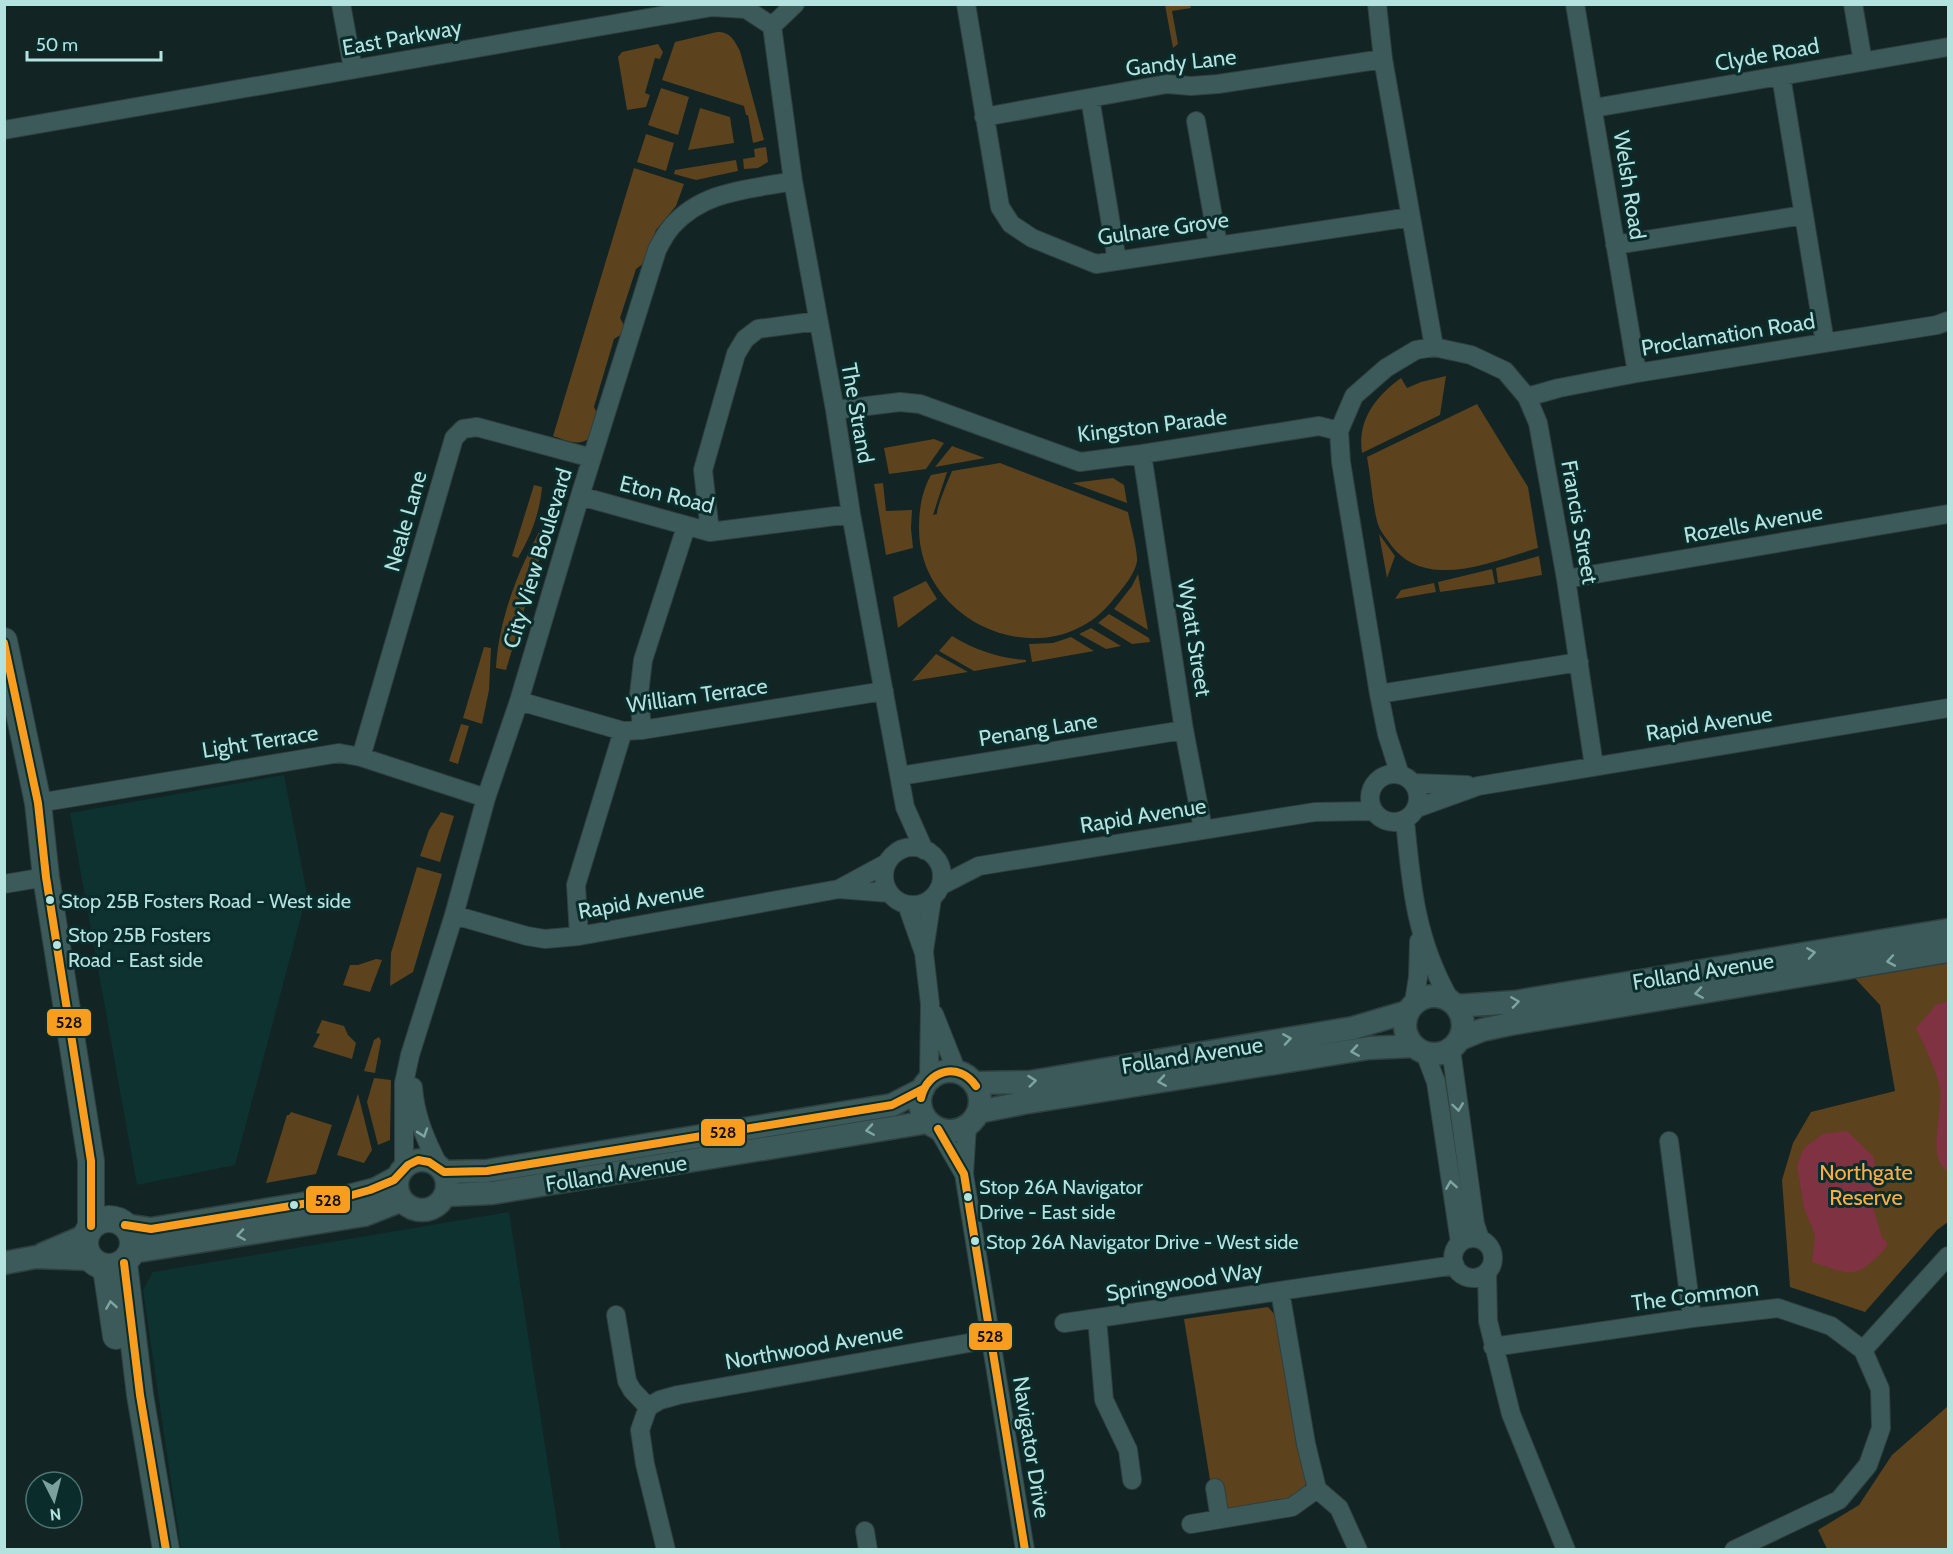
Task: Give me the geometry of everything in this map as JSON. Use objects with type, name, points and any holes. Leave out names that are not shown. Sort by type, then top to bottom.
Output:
[{"type":"main road","points":[[4,640],[38,803],[46,877],[91,1161],[148,1550]]},
{"type":"main road","points":[[4,706],[22,804],[46,877]]},
{"type":"main road","points":[[91,1161],[122,1223],[132,1234],[133,1242],[104,1250]]},
{"type":"main road","points":[[122,1223],[104,1219],[104,1250],[140,1395],[166,1550]]},
{"type":"street","points":[[341,4],[353,69]]},
{"type":"street","points":[[772,26],[795,4]]},
{"type":"street","name":"Gulnare Grove","points":[[966,4],[1000,207],[1011,224],[1032,238],[1096,264],[1411,217]]},
{"type":"street","points":[[1377,4],[1383,59],[1434,347]]},
{"type":"street","name":"Welsh Road","points":[[1575,4],[1637,373]]},
{"type":"street","points":[[1853,4],[1863,62]]},
{"type":"street","name":"East Parkway","points":[[4,130],[353,69],[659,10],[712,7],[746,9],[772,26]]},
{"type":"street","name":"The Strand","points":[[772,26],[793,182],[905,807],[930,854]]},
{"type":"street","name":"Clyde Road","points":[[1594,108],[1948,47]]},
{"type":"street","name":"Gandy Lane","points":[[984,117],[1167,84],[1191,86],[1218,84],[1383,59]]},
{"type":"street","points":[[1781,76],[1825,343]]},
{"type":"street","points":[[1090,98],[1117,261]]},
{"type":"street","points":[[1196,121],[1218,245]]},
{"type":"street","name":"City View Boulevard","points":[[401,1173],[404,1083],[417,1034],[454,915],[486,798],[519,701],[657,250],[670,227],[688,210],[714,196],[793,182]]},
{"type":"street","points":[[1615,245],[1804,215]]},
{"type":"street","points":[[710,532],[703,470],[736,354],[746,339],[758,329],[818,321]]},
{"type":"street","name":"Proclamation Road","points":[[1527,397],[1637,373],[1945,324]]},
{"type":"street","name":"Francis Street","points":[[1387,734],[1407,779],[1417,791],[1389,805],[1387,734],[1341,462],[1339,431],[1354,396],[1386,368],[1416,350],[1434,347],[1472,355],[1505,371],[1527,397],[1538,423],[1566,579],[1594,766]]},
{"type":"street","name":"Kingston Parade","points":[[835,410],[900,402],[920,404],[1080,462],[1319,426],[1339,431]]},
{"type":"street","name":"Neale Lane","points":[[361,757],[454,438],[463,429],[477,427],[592,458]]},
{"type":"street","name":"Wyatt Street","points":[[1142,454],[1184,730],[1203,829]]},
{"type":"street","name":"Eton Road","points":[[580,496],[710,532],[851,514]]},
{"type":"street","name":"Rozells Avenue","points":[[1566,579],[1948,514]]},
{"type":"street","points":[[642,730],[639,694],[643,660],[686,527]]},
{"type":"street","points":[[1379,694],[1579,662]]},
{"type":"street","name":"William Terrace","points":[[519,701],[623,731],[642,730],[884,691]]},
{"type":"street","name":"Rapid Avenue","points":[[936,892],[979,866],[1315,812],[1389,805],[1478,786],[1948,708]]},
{"type":"street","name":"Penang Lane","points":[[900,776],[1184,730]]},
{"type":"street","points":[[579,936],[576,885],[623,731]]},
{"type":"street","name":"Light Terrace","points":[[38,803],[339,753],[361,757],[486,798]]},
{"type":"street","name":"Rapid Avenue","points":[[1389,805],[1393,774],[1407,779],[1478,786]]},
{"type":"street","points":[[1389,805],[1410,874],[1419,929],[1435,974],[1463,1022],[1455,1044],[1475,1224],[1480,1239]]},
{"type":"street","name":"The Strand","points":[[893,857],[905,807]]},
{"type":"street","points":[[924,953],[936,892],[942,877],[940,867],[930,854],[916,848],[893,857],[884,878],[889,893],[894,898],[907,905],[925,903],[936,892]]},
{"type":"street","name":"Rapid Avenue","points":[[930,854],[979,866]]},
{"type":"street","name":"Rapid Avenue","points":[[839,889],[893,857]]},
{"type":"street","points":[[4,884],[46,877]]},
{"type":"street","name":"Rapid Avenue","points":[[454,915],[545,939],[579,936],[839,889],[889,893]]},
{"type":"street","points":[[907,905],[924,953],[930,1004],[926,1085],[920,1101],[922,1112],[933,1125],[953,1131],[973,1119],[981,1102],[979,1092],[965,1077],[930,1004]]},
{"type":"street","points":[[1419,929],[1418,977],[1411,1007],[1404,1024],[1406,1036],[1419,1050],[1436,1082],[1460,1243]]},
{"type":"street","name":"Folland Avenue","points":[[1453,1003],[1515,1002],[1948,930]]},
{"type":"street","name":"Folland Avenue","points":[[1455,1044],[1482,1030],[1510,1024],[1948,951]]},
{"type":"street","points":[[1411,1007],[1426,996],[1438,996],[1453,1003]]},
{"type":"street","name":"Folland Avenue","points":[[965,1077],[1030,1082],[1353,1028],[1411,1007]]},
{"type":"street","name":"City View Boulevard","points":[[417,1034],[413,1079],[414,1101],[424,1137],[441,1169]]},
{"type":"street","points":[[1419,1050],[1438,1054],[1455,1044]]},
{"type":"street","name":"Folland Avenue","points":[[973,1119],[1023,1103],[1369,1048],[1419,1050]]},
{"type":"street","points":[[926,1085],[937,1074],[965,1077]]},
{"type":"street","name":"Folland Avenue","points":[[441,1169],[487,1172],[892,1105],[926,1085]]},
{"type":"street","name":"Navigator Drive","points":[[973,1119],[964,1174],[991,1339],[1020,1549]]},
{"type":"street","name":"Folland Avenue","points":[[446,1195],[492,1193],[933,1125]]},
{"type":"street","name":"Navigator Drive","points":[[933,1125],[964,1174]]},
{"type":"street","points":[[1669,1141],[1692,1318]]},
{"type":"street","points":[[122,1223],[150,1229],[345,1197],[376,1189],[401,1173],[410,1163],[425,1160],[441,1169],[447,1187],[446,1195],[435,1207],[427,1210],[411,1208],[402,1200],[397,1190],[401,1173]]},
{"type":"street","points":[[4,1263],[364,1215],[402,1200]]},
{"type":"street","points":[[1488,1321],[1460,1270],[1454,1253],[1460,1243],[1469,1238],[1480,1239],[1492,1251],[1492,1262],[1487,1272],[1488,1321],[1493,1347],[1511,1414],[1566,1550]]},
{"type":"street","points":[[1863,1350],[1948,1257]]},
{"type":"street","points":[[1460,1270],[1473,1277],[1487,1272]]},
{"type":"street","name":"Springwood Way","points":[[1064,1323],[1280,1291],[1460,1270]]},
{"type":"street","points":[[1280,1291],[1305,1444],[1317,1489],[1339,1508],[1358,1550]]},
{"type":"street","name":"The Common","points":[[1493,1347],[1778,1308],[1831,1326],[1863,1350],[1880,1389],[1881,1428],[1868,1465],[1839,1500],[1738,1546],[1734,1550]]},
{"type":"street","points":[[616,1315],[627,1381],[648,1407],[640,1430],[645,1464],[666,1550]]},
{"type":"street","points":[[1097,1318],[1104,1400],[1128,1450],[1132,1480]]},
{"type":"street","name":"Northwood Avenue","points":[[648,1407],[660,1400],[678,1395],[991,1339]]},
{"type":"street","points":[[1215,1488],[1220,1519]]},
{"type":"street","points":[[1191,1524],[1292,1507],[1317,1489]]},
{"type":"shaded area","points":[[284,775],[307,894],[235,1165],[137,1185],[70,813]]},
{"type":"shaded area","points":[[1948,1002],[1948,1171],[1941,1165],[1938,1157],[1940,1090],[1930,1058],[1916,1028],[1937,1004]]},
{"type":"shaded area","points":[[1847,1131],[1874,1157],[1875,1186],[1872,1204],[1882,1237],[1888,1244],[1867,1266],[1852,1272],[1838,1271],[1812,1262],[1815,1235],[1804,1208],[1797,1165],[1804,1148],[1823,1134]]},
{"type":"shaded area","points":[[509,1212],[561,1549],[181,1549],[143,1290],[153,1272]]},
{"type":"green space","points":[[1165,5],[1190,5],[1191,8],[1172,11],[1178,44],[1173,48]]},
{"type":"green space","points":[[717,32],[729,35],[740,51],[764,140],[753,143],[744,106],[662,80],[675,42]]},
{"type":"green space","points":[[658,44],[663,52],[660,59],[655,58],[645,93],[650,95],[646,107],[627,110],[618,57],[622,52]]},
{"type":"green space","points":[[661,88],[689,97],[678,135],[648,125]]},
{"type":"green space","points":[[700,108],[730,117],[734,143],[688,150]]},
{"type":"green space","points":[[646,134],[674,143],[666,171],[637,162]]},
{"type":"green space","points":[[766,147],[768,162],[758,168],[744,169],[743,159],[755,157],[754,149]]},
{"type":"green space","points":[[736,160],[738,171],[696,180],[674,174],[675,170]]},
{"type":"green space","points":[[634,168],[684,184],[676,206],[656,230],[644,263],[636,269],[620,318],[625,327],[622,334],[614,339],[594,407],[598,415],[590,438],[581,442],[571,442],[553,436]]},
{"type":"green space","points":[[1446,376],[1440,415],[1362,453],[1362,430],[1370,410],[1392,385],[1401,378],[1407,388]]},
{"type":"green space","points":[[1477,404],[1528,487],[1538,548],[1501,560],[1461,569],[1441,570],[1422,567],[1406,559],[1391,545],[1379,528],[1367,457]]},
{"type":"green space","points":[[934,439],[944,443],[926,469],[889,474],[884,448]]},
{"type":"green space","points":[[952,446],[985,458],[935,467]]},
{"type":"green space","points":[[1000,463],[1128,512],[1137,561],[1134,572],[1113,600],[1087,624],[1056,636],[1024,638],[992,630],[964,615],[940,592],[925,562],[919,528],[925,487],[931,475],[947,472],[933,515],[937,514],[952,471]]},
{"type":"green space","points":[[1113,478],[1124,485],[1127,503],[1072,483]]},
{"type":"green space","points":[[883,483],[886,511],[912,510],[913,548],[886,555],[874,484]]},
{"type":"green space","points":[[534,485],[542,487],[539,506],[531,532],[518,558],[512,556]]},
{"type":"green space","points":[[548,516],[552,517],[506,670],[496,668],[502,628],[513,589],[529,551]]},
{"type":"green space","points":[[1379,534],[1395,556],[1387,578]]},
{"type":"green space","points":[[1539,556],[1542,575],[1498,583],[1496,568]]},
{"type":"green space","points":[[1492,569],[1495,584],[1440,592],[1438,582]]},
{"type":"green space","points":[[1138,574],[1148,630],[1114,609],[1132,586]]},
{"type":"green space","points":[[926,581],[937,599],[898,628],[893,597]]},
{"type":"green space","points":[[1434,583],[1436,592],[1395,599],[1401,590]]},
{"type":"green space","points":[[1109,614],[1149,638],[1150,642],[1132,644],[1098,623]]},
{"type":"green space","points":[[1091,628],[1121,646],[1106,649],[1079,634]]},
{"type":"green space","points":[[952,636],[987,652],[1026,660],[1026,662],[974,671],[939,651]]},
{"type":"green space","points":[[1071,637],[1094,651],[1032,662],[1029,644],[1053,643]]},
{"type":"green space","points":[[484,647],[491,648],[489,690],[482,724],[463,718]]},
{"type":"green space","points":[[936,654],[968,672],[912,681]]},
{"type":"green space","points":[[461,724],[469,726],[458,764],[449,761]]},
{"type":"green space","points":[[441,812],[454,816],[440,862],[420,856],[429,830]]},
{"type":"green space","points":[[417,867],[442,874],[413,972],[390,986],[391,953]]},
{"type":"green space","points":[[376,959],[382,960],[370,992],[343,985],[350,965]]},
{"type":"green space","name":"Northgate Reserve","points":[[1948,960],[1948,1222],[1937,1230],[1865,1312],[1790,1287],[1782,1180],[1793,1143],[1811,1112],[1895,1091],[1880,1005],[1850,973]]},
{"type":"green space","points":[[322,1020],[344,1026],[348,1035],[356,1043],[352,1059],[313,1047],[320,1034],[316,1033]]},
{"type":"green space","points":[[379,1037],[381,1041],[375,1073],[364,1071],[374,1040]]},
{"type":"green space","points":[[374,1078],[391,1080],[390,1140],[378,1145],[367,1102]]},
{"type":"green space","points":[[358,1094],[372,1150],[364,1163],[337,1155]]},
{"type":"green space","points":[[291,1112],[332,1125],[316,1174],[266,1183],[287,1115]]},
{"type":"green space","points":[[1268,1307],[1281,1322],[1308,1477],[1304,1489],[1286,1505],[1279,1499],[1229,1510],[1211,1486],[1184,1319]]},
{"type":"green space","points":[[1948,1406],[1948,1549],[1827,1549],[1818,1530],[1859,1505],[1892,1455]]},
{"type":"transit line","name":"528","points":[[4,643],[38,803],[46,877],[91,1161],[91,1226]]},
{"type":"transit line","name":"528","points":[[921,1098],[924,1088],[930,1081],[944,1072],[961,1073],[976,1086]]},
{"type":"transit line","name":"528","points":[[125,1225],[151,1229],[345,1197],[394,1180],[408,1165],[418,1160],[429,1162],[444,1172],[487,1171],[892,1105],[923,1089]]},
{"type":"transit line","name":"528","points":[[938,1129],[964,1174],[1025,1550]]},
{"type":"transit line","name":"528","points":[[124,1263],[140,1395],[166,1550]]},
{"type":"place","name":"Stop 25B Fosters Road - West side","points":[[50,900]]},
{"type":"place","name":"Stop 25B Fosters Road - East side","points":[[57,945]]},
{"type":"place","name":"Stop 26A Navigator Drive - East side","points":[[968,1197]]},
{"type":"place","name":"Stop 26A Navigator Drive - West side","points":[[975,1241]]}]
